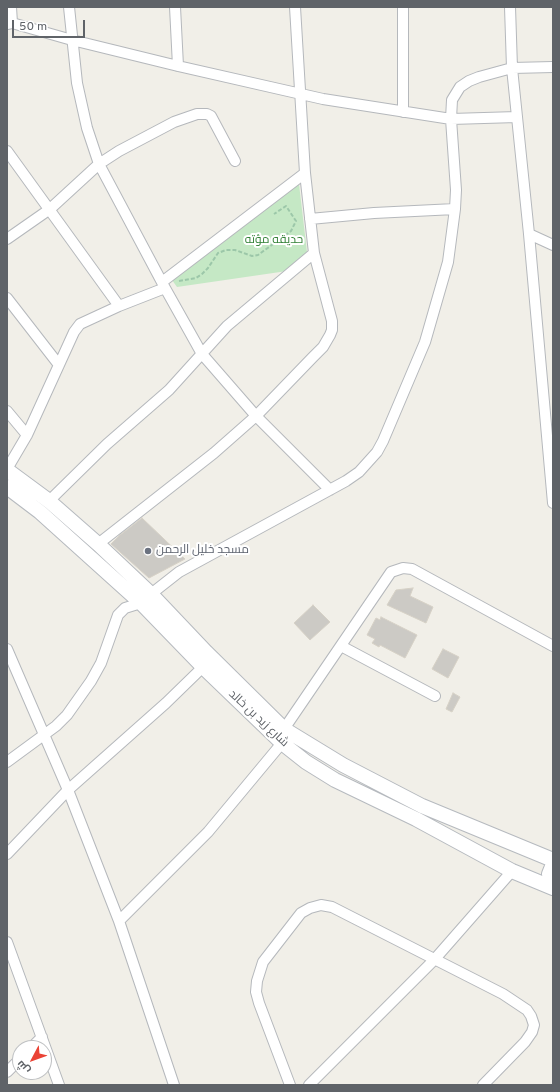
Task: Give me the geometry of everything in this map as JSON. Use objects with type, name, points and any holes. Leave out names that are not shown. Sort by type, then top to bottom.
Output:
[{"type":"main road","name":"شارع زيد بن خالد","points":[[7,469],[49,501],[98,544],[146,598],[203,667],[283,736],[422,806],[553,860]]},
{"type":"main road","name":"شارع زيد بن خالد","points":[[7,487],[146,598],[206,652],[306,762],[335,780],[416,819],[512,871],[553,888]]},
{"type":"main road","points":[[553,864],[549,874],[553,888]]},
{"type":"street","points":[[11,7],[10,24],[178,66],[300,94],[403,112],[451,118],[517,117]]},
{"type":"street","points":[[70,7],[77,83],[87,128],[98,164],[163,285],[202,354],[256,416],[330,490]]},
{"type":"street","points":[[176,7],[178,66]]},
{"type":"street","points":[[98,544],[214,453],[256,416],[323,347],[332,330],[332,321],[314,253],[310,219],[305,173],[294,7]]},
{"type":"street","points":[[403,7],[403,112]]},
{"type":"street","points":[[510,7],[512,68],[529,234],[553,503]]},
{"type":"street","points":[[7,762],[56,726],[67,715],[96,673],[105,654],[118,615],[125,608],[146,598],[179,572],[330,490],[359,472],[373,457],[383,442],[425,342],[448,262],[456,190],[451,118],[452,100],[460,87],[479,77],[512,68],[553,67]]},
{"type":"street","points":[[7,239],[50,209],[98,164],[118,151],[174,122],[197,114],[202,113],[211,116],[235,161]]},
{"type":"street","points":[[7,151],[119,306]]},
{"type":"street","points":[[7,469],[27,435],[74,332],[80,324],[163,285],[305,173]]},
{"type":"street","points":[[310,219],[374,213],[455,209]]},
{"type":"street","points":[[529,234],[553,244]]},
{"type":"street","points":[[49,501],[107,444],[169,390],[227,326],[314,253]]},
{"type":"street","points":[[7,298],[59,365]]},
{"type":"street","points":[[7,411],[27,435]]},
{"type":"street","points":[[119,921],[208,832],[283,736],[391,572],[403,568],[412,569],[553,646]]},
{"type":"street","points":[[341,646],[435,696]]},
{"type":"street","points":[[7,649],[68,790],[119,921],[174,1085]]},
{"type":"street","points":[[7,854],[68,790],[166,703],[203,667]]},
{"type":"street","points":[[309,1085],[434,960],[512,871]]},
{"type":"street","points":[[290,1085],[259,1004],[256,992],[257,981],[263,962],[301,913],[310,908],[321,905],[332,907],[503,994],[527,1010],[534,1025],[532,1032],[525,1042],[483,1085]]},
{"type":"street","points":[[7,942],[59,1085]]},
{"type":"street","points":[[39,1040],[42,1037]]},
{"type":"path","points":[[174,283],[196,278],[202,274],[218,253],[226,250],[234,250],[252,256],[258,254],[291,231],[296,221],[286,206],[274,214]]},
{"type":"green space","name":"حديقه مؤته","points":[[299,184],[307,252],[304,258],[287,271],[177,287],[172,280]]},
{"type":"building","name":"مسجد خليل الرحمن","points":[[142,518],[185,559],[149,578],[111,544]]},
{"type":"building","points":[[413,588],[410,596],[433,607],[426,623],[387,605],[396,590]]},
{"type":"building","points":[[313,605],[330,622],[310,640],[294,623]]},
{"type":"building","points":[[381,617],[417,635],[405,658],[380,645],[379,647],[372,643],[375,639],[367,635],[376,618],[380,620]]},
{"type":"building","points":[[443,649],[459,657],[448,678],[432,669]]},
{"type":"building","points":[[453,693],[460,697],[452,712],[446,709]]},
{"type":"place","name":"مسجد خليل الرحمن","points":[[148,551]]}]
